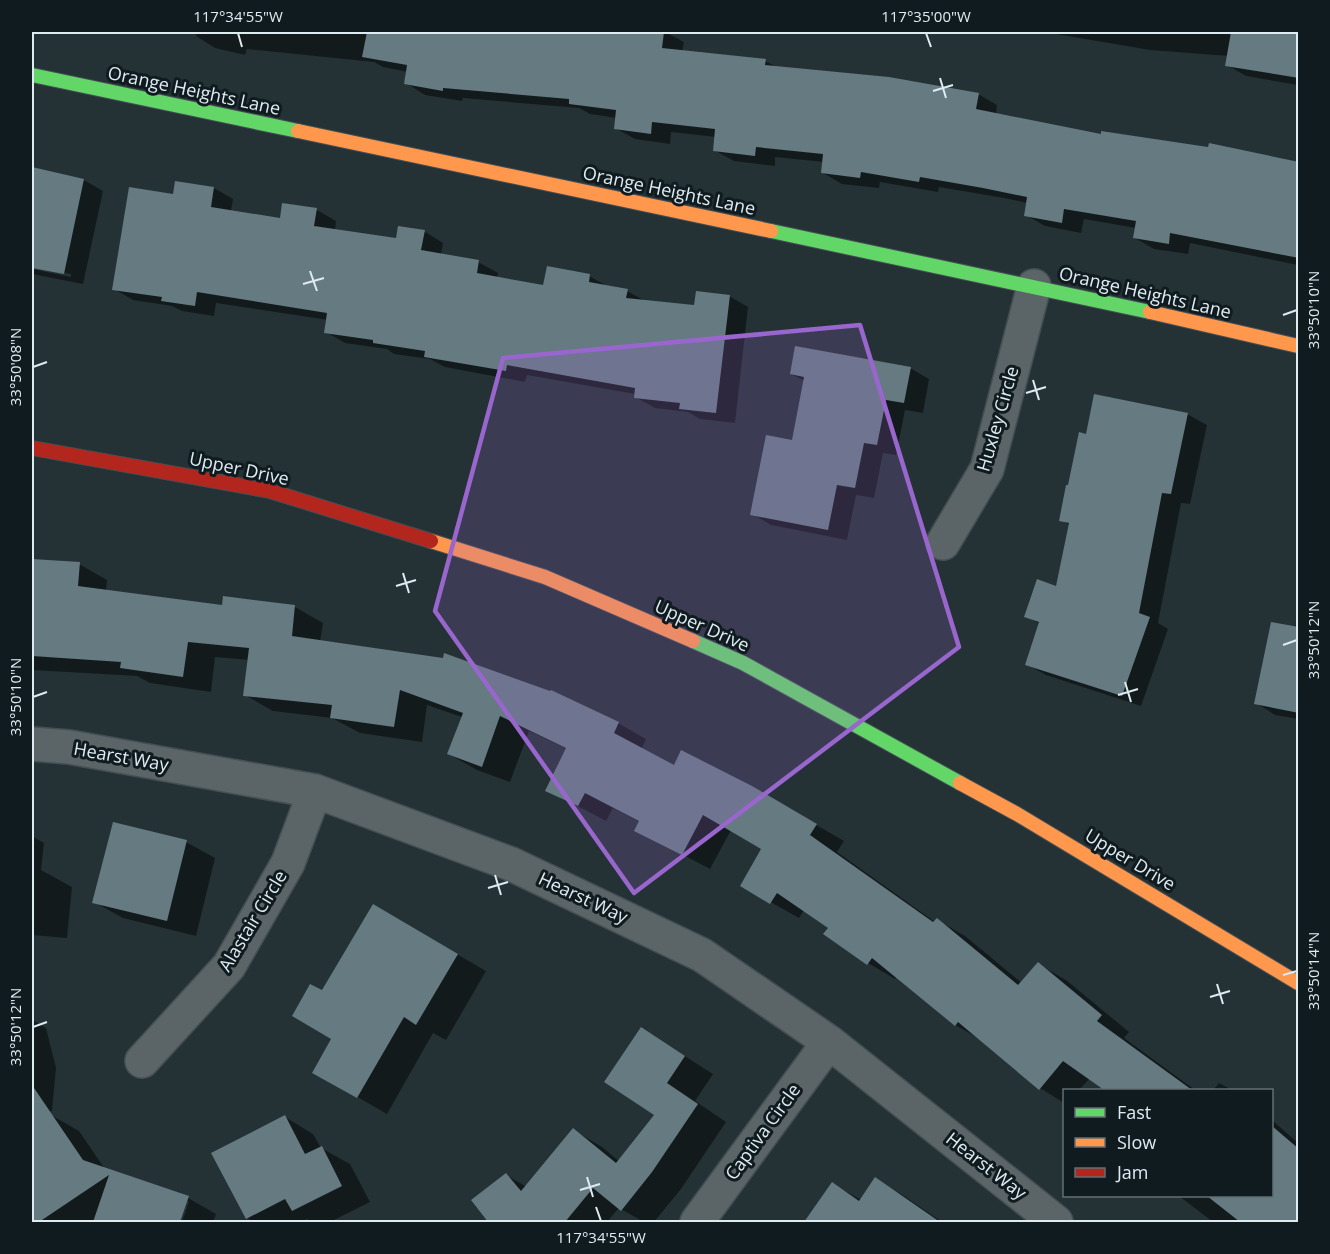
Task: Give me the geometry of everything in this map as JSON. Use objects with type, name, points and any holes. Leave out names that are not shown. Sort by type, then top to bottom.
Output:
[{"type":"main road","name":"Orange Heights Lane","points":[[32,75],[1034,286],[1299,346]]},
{"type":"main road","name":"Upper Drive","points":[[32,448],[270,491],[545,577],[754,669],[1017,814],[1299,983]]},
{"type":"street","name":"Huxley Circle","points":[[943,543],[987,469],[1034,286]]},
{"type":"street","name":"Hearst Way","points":[[32,744],[69,747],[315,791],[511,864],[702,955],[829,1042],[1056,1222]]},
{"type":"street","name":"Alastair Circle","points":[[142,1061],[229,966],[288,863],[315,791]]},
{"type":"street","name":"Captiva Circle","points":[[697,1222],[829,1042]]},
{"type":"highlighted area","points":[[860,325],[959,647],[634,893],[435,611],[503,358]]},
{"type":"building","points":[[367,32],[664,32],[662,48],[766,59],[765,65],[889,77],[979,93],[976,109],[1101,134],[1101,131],[1208,147],[1209,143],[1299,162],[1299,258],[1170,233],[1169,244],[1133,238],[1136,221],[1064,209],[1062,223],[1024,216],[1027,197],[983,188],[920,177],[919,182],[861,172],[860,178],[821,173],[823,154],[756,147],[755,156],[713,151],[715,129],[652,122],[651,134],[614,129],[616,110],[569,104],[569,99],[443,88],[443,91],[404,84],[407,65],[362,57]]},
{"type":"building","points":[[1231,32],[1299,32],[1299,78],[1225,66]]},
{"type":"building","points":[[32,167],[84,179],[64,274],[32,268]]},
{"type":"building","points":[[175,181],[214,187],[211,207],[280,218],[282,203],[317,208],[314,226],[396,238],[398,226],[425,230],[421,250],[479,260],[477,273],[543,285],[547,266],[590,274],[589,282],[628,289],[626,298],[694,305],[696,291],[730,295],[716,413],[679,409],[680,403],[634,398],[635,388],[507,365],[506,371],[424,357],[425,351],[324,333],[327,313],[197,292],[195,306],[161,301],[162,297],[112,290],[129,187],[173,194]]},
{"type":"building","points":[[795,346],[911,367],[904,403],[886,400],[877,445],[864,443],[855,488],[837,485],[828,530],[750,515],[766,435],[792,440],[804,377],[790,374]]},
{"type":"building","points":[[1094,394],[1188,413],[1171,494],[1162,493],[1139,613],[1150,617],[1122,696],[1025,665],[1039,622],[1024,617],[1037,579],[1056,586],[1069,523],[1059,521],[1066,485],[1068,485],[1079,432],[1086,434]]},
{"type":"building","points":[[32,559],[80,562],[78,586],[222,605],[223,596],[295,605],[292,636],[443,658],[444,653],[551,690],[619,722],[614,733],[674,765],[681,750],[752,786],[817,824],[810,835],[933,922],[937,918],[1018,985],[1038,962],[1102,1015],[1097,1021],[1191,1089],[1103,1089],[1063,1061],[1039,1090],[958,1022],[955,1026],[872,958],[867,965],[823,934],[828,928],[777,893],[770,904],[740,886],[761,849],[703,815],[682,855],[634,831],[639,821],[585,793],[578,806],[545,791],[566,748],[500,716],[482,767],[447,754],[463,713],[400,690],[394,727],[330,718],[332,705],[243,696],[249,648],[188,642],[183,677],[120,668],[121,662],[32,656]]},
{"type":"building","points":[[1271,622],[1299,627],[1299,713],[1254,704]]},
{"type":"building","points":[[113,822],[187,840],[167,921],[92,903]]},
{"type":"building","points":[[373,904],[458,954],[416,1025],[404,1017],[357,1098],[312,1073],[331,1039],[292,1016],[310,984],[322,990]]},
{"type":"building","points":[[641,1027],[685,1056],[667,1083],[698,1104],[652,1172],[621,1211],[593,1188],[565,1222],[488,1222],[471,1200],[506,1173],[521,1191],[573,1128],[616,1163],[654,1115],[604,1082]]},
{"type":"building","points":[[32,1085],[83,1160],[189,1196],[180,1222],[93,1222],[109,1175],[39,1222],[32,1222]]},
{"type":"building","points":[[285,1115],[305,1154],[322,1146],[342,1186],[292,1211],[285,1199],[246,1219],[211,1153]]},
{"type":"building","points":[[1273,1127],[1299,1149],[1299,1222],[1240,1222],[1208,1197],[1273,1197]]},
{"type":"building","points":[[875,1177],[940,1222],[804,1222],[832,1182],[859,1201]]},
{"type":"traffic: fast","points":[[32,75],[298,131]]},
{"type":"traffic: fast","points":[[771,231],[1150,312]]},
{"type":"traffic: fast","points":[[693,641],[743,663],[960,783]]},
{"type":"traffic: slow","points":[[298,131],[771,231]]},
{"type":"traffic: slow","points":[[1150,312],[1298,346]]},
{"type":"traffic: slow","points":[[431,541],[545,577],[693,641]]},
{"type":"traffic: slow","points":[[960,783],[1017,814],[1298,983]]},
{"type":"traffic: jam","points":[[32,448],[270,491],[431,541]]}]
